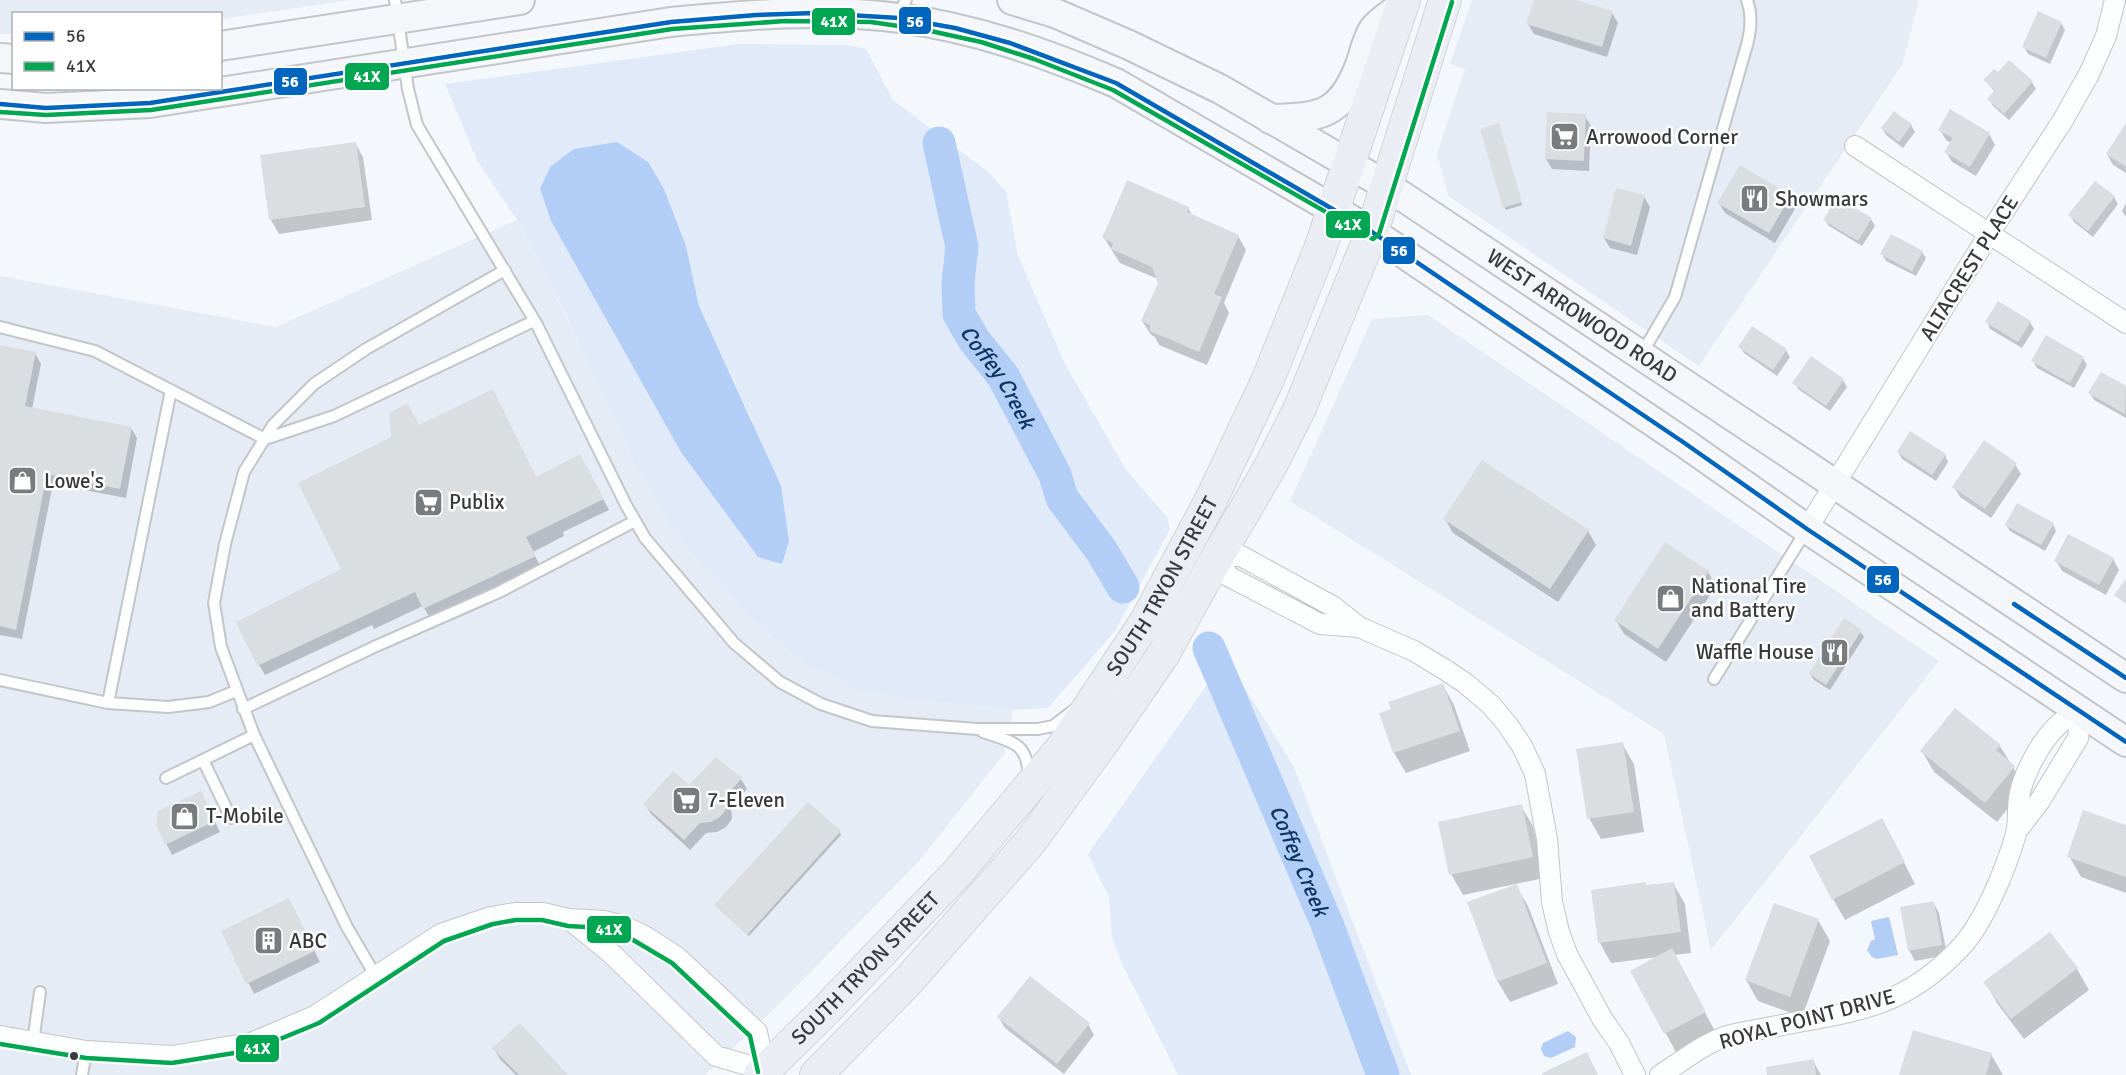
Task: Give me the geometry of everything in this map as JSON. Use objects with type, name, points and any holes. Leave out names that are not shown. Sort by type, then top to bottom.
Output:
[{"type":"main road","points":[[222,46],[396,10],[520,0]]},
{"type":"main road","name":"WEST ARROWOOD ROAD","points":[[1012,0],[1055,13],[1129,45],[1220,89],[1387,186],[2126,678]]},
{"type":"main road","name":"SOUTH TRYON STREET","points":[[816,1075],[909,980],[1030,842],[1104,742],[1164,655],[1296,418],[1372,232],[1445,0]]},
{"type":"main road","points":[[1270,119],[1301,118],[1321,114],[1337,104],[1352,86],[1373,30],[1397,2]]},
{"type":"main road","name":"SOUTH TRYON STREET","points":[[766,1073],[957,873],[1062,748],[1146,621],[1211,500],[1268,379],[1320,249],[1350,165],[1397,2]]},
{"type":"main road","points":[[0,104],[46,108],[150,103],[671,22],[899,6],[1076,66],[1116,83],[1372,232],[1683,442],[1807,529],[2126,742]]},
{"type":"street","name":"ALTACREST PLACE","points":[[1807,529],[1833,483],[2063,120],[2089,74],[2106,36],[2115,0]]},
{"type":"street","points":[[1856,146],[2126,323]]},
{"type":"street","points":[[1218,556],[1227,576],[1320,624],[1359,627],[1414,651],[1465,683],[1491,705],[1522,746],[1535,774],[1547,838],[1552,902],[1558,932],[1567,954],[1635,1075]]},
{"type":"street","name":"ROYAL POINT DRIVE","points":[[1660,1075],[1697,1051],[1726,1036],[1839,1015],[1877,1005],[1918,986],[1960,949],[1970,937],[1991,898],[2016,832],[2019,796],[2027,772],[2057,724],[2081,713]]},
{"type":"street","name":"ROYAL POINT DRIVE","points":[[2016,832],[2040,802],[2078,738],[2081,713]]},
{"type":"street","points":[[0,1036],[86,1051],[172,1056],[251,1043],[315,1016],[441,934],[491,917],[534,913],[569,919],[605,921],[626,927],[677,957],[757,1032],[766,1073]]},
{"type":"street","points":[[569,919],[613,956],[716,1056],[766,1073]]},
{"type":"lane","points":[[1641,355],[1675,297],[1748,41],[1751,26],[1751,10],[1748,0]]},
{"type":"lane","points":[[396,10],[411,106],[417,125],[534,321],[645,538],[734,643],[780,682],[821,704],[872,721],[977,729],[1038,729],[1053,726],[1100,689]]},
{"type":"lane","points":[[375,975],[347,927],[254,735],[221,647],[214,603],[225,544],[244,472],[273,424],[314,384],[366,349],[505,270]]},
{"type":"lane","points":[[0,327],[95,351],[265,439],[334,416],[534,321]]},
{"type":"lane","points":[[108,703],[171,390]]},
{"type":"lane","points":[[243,709],[374,647],[499,592],[635,521]]},
{"type":"lane","points":[[1714,679],[1807,529]]},
{"type":"lane","points":[[0,680],[108,703],[168,707],[209,702],[236,691]]},
{"type":"lane","points":[[977,729],[1009,741],[1024,752],[1028,760],[1029,786]]},
{"type":"lane","points":[[166,778],[254,735]]},
{"type":"lane","points":[[203,760],[231,818]]},
{"type":"lane","points":[[33,1042],[40,992]]},
{"type":"lane","points":[[82,1075],[86,1051]]},
{"type":"shaded area","points":[[0,0],[350,0],[222,19],[222,12],[12,12],[12,34],[0,34]]},
{"type":"shaded area","points":[[1472,0],[1919,0],[1902,65],[1699,366],[1448,196],[1437,154],[1465,69],[1450,64]]},
{"type":"shaded area","points":[[739,44],[849,45],[866,49],[893,100],[988,172],[1006,192],[1018,256],[1065,364],[1126,470],[1167,517],[1170,529],[1115,631],[1048,708],[1013,710],[860,691],[798,659],[743,612],[678,538],[636,465],[564,311],[517,220],[477,160],[445,84]],"holes":[[[550,167],[686,246],[699,306],[752,420],[758,557],[682,452],[551,221],[540,189]]]},
{"type":"shaded area","points":[[517,220],[678,538],[743,612],[798,659],[945,703],[1013,710],[1004,754],[919,861],[782,1001],[705,1075],[0,1075],[0,276],[276,327]]},
{"type":"shaded area","points":[[1428,315],[1939,661],[1711,950],[1664,734],[1290,501],[1372,319]]},
{"type":"shaded area","points":[[1226,658],[1293,765],[1411,1075],[1178,1075],[1123,966],[1112,937],[1109,897],[1088,854]]},
{"type":"water","points":[[617,142],[648,162],[664,189],[686,246],[699,306],[781,486],[789,541],[782,564],[758,557],[681,452],[551,221],[540,189],[550,167],[574,149]]},
{"type":"water","points":[[1889,917],[1898,955],[1877,959],[1872,957],[1867,950],[1871,941],[1875,939],[1871,921]]},
{"type":"water","points":[[1568,1031],[1576,1037],[1575,1047],[1551,1058],[1544,1056],[1541,1049],[1543,1043]]},
{"type":"building","points":[[1534,0],[1576,0],[1613,11],[1602,47],[1526,24]]},
{"type":"building","points":[[2038,11],[2062,22],[2046,58],[2022,47]]},
{"type":"building","points":[[2009,60],[2033,81],[2004,114],[1987,99],[1995,90],[1983,80],[1994,69],[1998,72]]},
{"type":"building","points":[[1950,109],[1990,133],[1970,167],[1944,152],[1953,138],[1938,130]]},
{"type":"building","points":[[1894,111],[1912,124],[1899,142],[1881,128]]},
{"type":"building","name":"Arrowood Corner","points":[[1547,112],[1586,114],[1584,161],[1545,159]]},
{"type":"building","points":[[1499,123],[1522,202],[1503,208],[1480,129]]},
{"type":"building","points":[[2126,123],[2126,167],[2106,154]]},
{"type":"building","points":[[356,142],[365,207],[269,220],[260,155]]},
{"type":"building","name":"Showmars","points":[[1740,165],[1791,195],[1769,233],[1717,203]]},
{"type":"building","points":[[1127,180],[1189,207],[1187,212],[1239,235],[1214,294],[1222,297],[1199,352],[1150,331],[1150,325],[1141,321],[1158,283],[1152,267],[1111,249],[1113,243],[1102,238]]},
{"type":"building","points":[[2095,181],[2115,196],[2088,231],[2068,215]]},
{"type":"building","points":[[1616,188],[1645,195],[1631,246],[1603,238]]},
{"type":"building","points":[[1837,197],[1872,218],[1858,241],[1823,220]]},
{"type":"building","points":[[1891,234],[1923,251],[1912,271],[1880,254]]},
{"type":"building","points":[[1998,301],[2031,321],[2018,342],[1985,322]]},
{"type":"building","points":[[1752,326],[1787,349],[1773,370],[1738,347]]},
{"type":"building","points":[[2046,335],[2084,357],[2070,383],[2031,361]]},
{"type":"building","name":"Lowe's","points":[[0,345],[36,352],[25,406],[132,427],[120,489],[47,474],[16,630],[0,626]]},
{"type":"building","points":[[1811,356],[1844,379],[1826,406],[1792,383]]},
{"type":"building","points":[[2101,372],[2126,386],[2125,414],[2088,393]]},
{"type":"building","name":"Publix","points":[[493,389],[536,477],[580,454],[604,499],[526,537],[536,556],[423,609],[415,592],[257,666],[236,622],[341,569],[298,483],[391,437],[389,413],[408,403],[419,425]]},
{"type":"building","points":[[1910,431],[1946,454],[1932,475],[1897,452]]},
{"type":"building","points":[[1984,440],[2017,463],[1985,509],[1952,487]]},
{"type":"building","points":[[1482,460],[1589,530],[1550,589],[1443,519]]},
{"type":"building","points":[[2017,503],[2054,523],[2041,545],[2005,525]]},
{"type":"building","points":[[2068,534],[2114,558],[2099,585],[2054,561]]},
{"type":"building","points":[[1665,542],[1709,571],[1658,649],[1614,620]]},
{"type":"building","points":[[2126,579],[2126,604],[2114,595]]},
{"type":"building","name":"Waffle House","points":[[1844,618],[1862,630],[1826,685],[1809,674]]},
{"type":"building","points":[[1443,683],[1460,731],[1393,753],[1379,713],[1391,709],[1388,702]]},
{"type":"building","points":[[1955,708],[2001,745],[1996,750],[2015,766],[1985,803],[1920,751]]},
{"type":"building","points":[[1623,742],[1634,812],[1587,819],[1576,749]]},
{"type":"building","name":"7-Eleven","points":[[716,757],[742,778],[726,796],[727,808],[720,817],[711,822],[700,823],[684,840],[643,804],[673,771],[689,785]]},
{"type":"building","name":"T-Mobile","points":[[201,791],[215,821],[165,845],[156,825],[158,811]]},
{"type":"building","points":[[808,802],[841,831],[747,935],[714,905]]},
{"type":"building","points":[[1522,804],[1533,857],[1449,875],[1438,822]]},
{"type":"building","points":[[2083,810],[2126,825],[2126,877],[2067,857]]},
{"type":"building","points":[[1882,818],[1905,862],[1832,900],[1809,856]]},
{"type":"building","points":[[1646,882],[1646,885],[1674,882],[1681,932],[1598,943],[1591,890]]},
{"type":"building","points":[[1517,884],[1547,963],[1497,982],[1467,902]]},
{"type":"building","name":"ABC","points":[[289,898],[315,951],[246,984],[221,931]]},
{"type":"building","points":[[1934,901],[1942,945],[1908,951],[1900,907]]},
{"type":"building","points":[[1774,903],[1819,919],[1790,997],[1745,980]]},
{"type":"building","points":[[2050,932],[2078,968],[2011,1019],[1983,982]]},
{"type":"building","points":[[1672,948],[1706,1012],[1664,1034],[1630,971]]},
{"type":"building","points":[[1030,976],[1090,1023],[1057,1064],[997,1017]]},
{"type":"building","points":[[520,1023],[568,1075],[519,1075],[492,1048]]},
{"type":"building","points":[[1913,1030],[1992,1053],[1986,1075],[1899,1075]]},
{"type":"building","points":[[1587,1052],[1598,1075],[1542,1075],[1542,1073]]},
{"type":"building","points":[[1814,1059],[1816,1075],[1767,1075],[1766,1067]]},
{"type":"waterway","name":"Coffey Creek","points":[[939,143],[962,247],[958,282],[959,314],[974,340],[1003,376],[1055,475],[1062,498],[1101,550],[1123,587]]},
{"type":"waterway","name":"Coffey Creek","points":[[1209,648],[1327,924],[1383,1075]]},
{"type":"transit line","name":"41X","points":[[0,112],[46,115],[151,110],[672,29],[785,21],[871,22],[926,30],[981,42],[1034,59],[1113,90],[1373,239],[1379,234],[1452,2]]},
{"type":"transit line","name":"56","points":[[0,104],[46,108],[150,103],[671,22],[756,15],[814,13],[899,18],[955,28],[1010,43],[1116,83],[1372,232],[1683,442],[1807,529],[2126,742]]},
{"type":"transit line","name":"56","points":[[2014,604],[2126,678]]},
{"type":"transit line","name":"41X","points":[[0,1044],[86,1058],[172,1063],[253,1050],[319,1023],[444,941],[493,924],[516,920],[542,920],[568,926],[604,928],[623,934],[672,963],[750,1036],[758,1072]]},
{"type":"place","name":"Arrowood Corner","points":[[1565,137]]},
{"type":"place","name":"Showmars","points":[[1754,199]]},
{"type":"place","name":"Lowe's","points":[[23,481]]},
{"type":"place","name":"Publix","points":[[428,502]]},
{"type":"place","name":"National Tire and Battery","points":[[1670,598]]},
{"type":"place","name":"Waffle House","points":[[1835,652]]},
{"type":"place","name":"7-Eleven","points":[[686,800]]},
{"type":"place","name":"T-Mobile","points":[[185,816]]},
{"type":"place","name":"ABC","points":[[268,941]]}]
